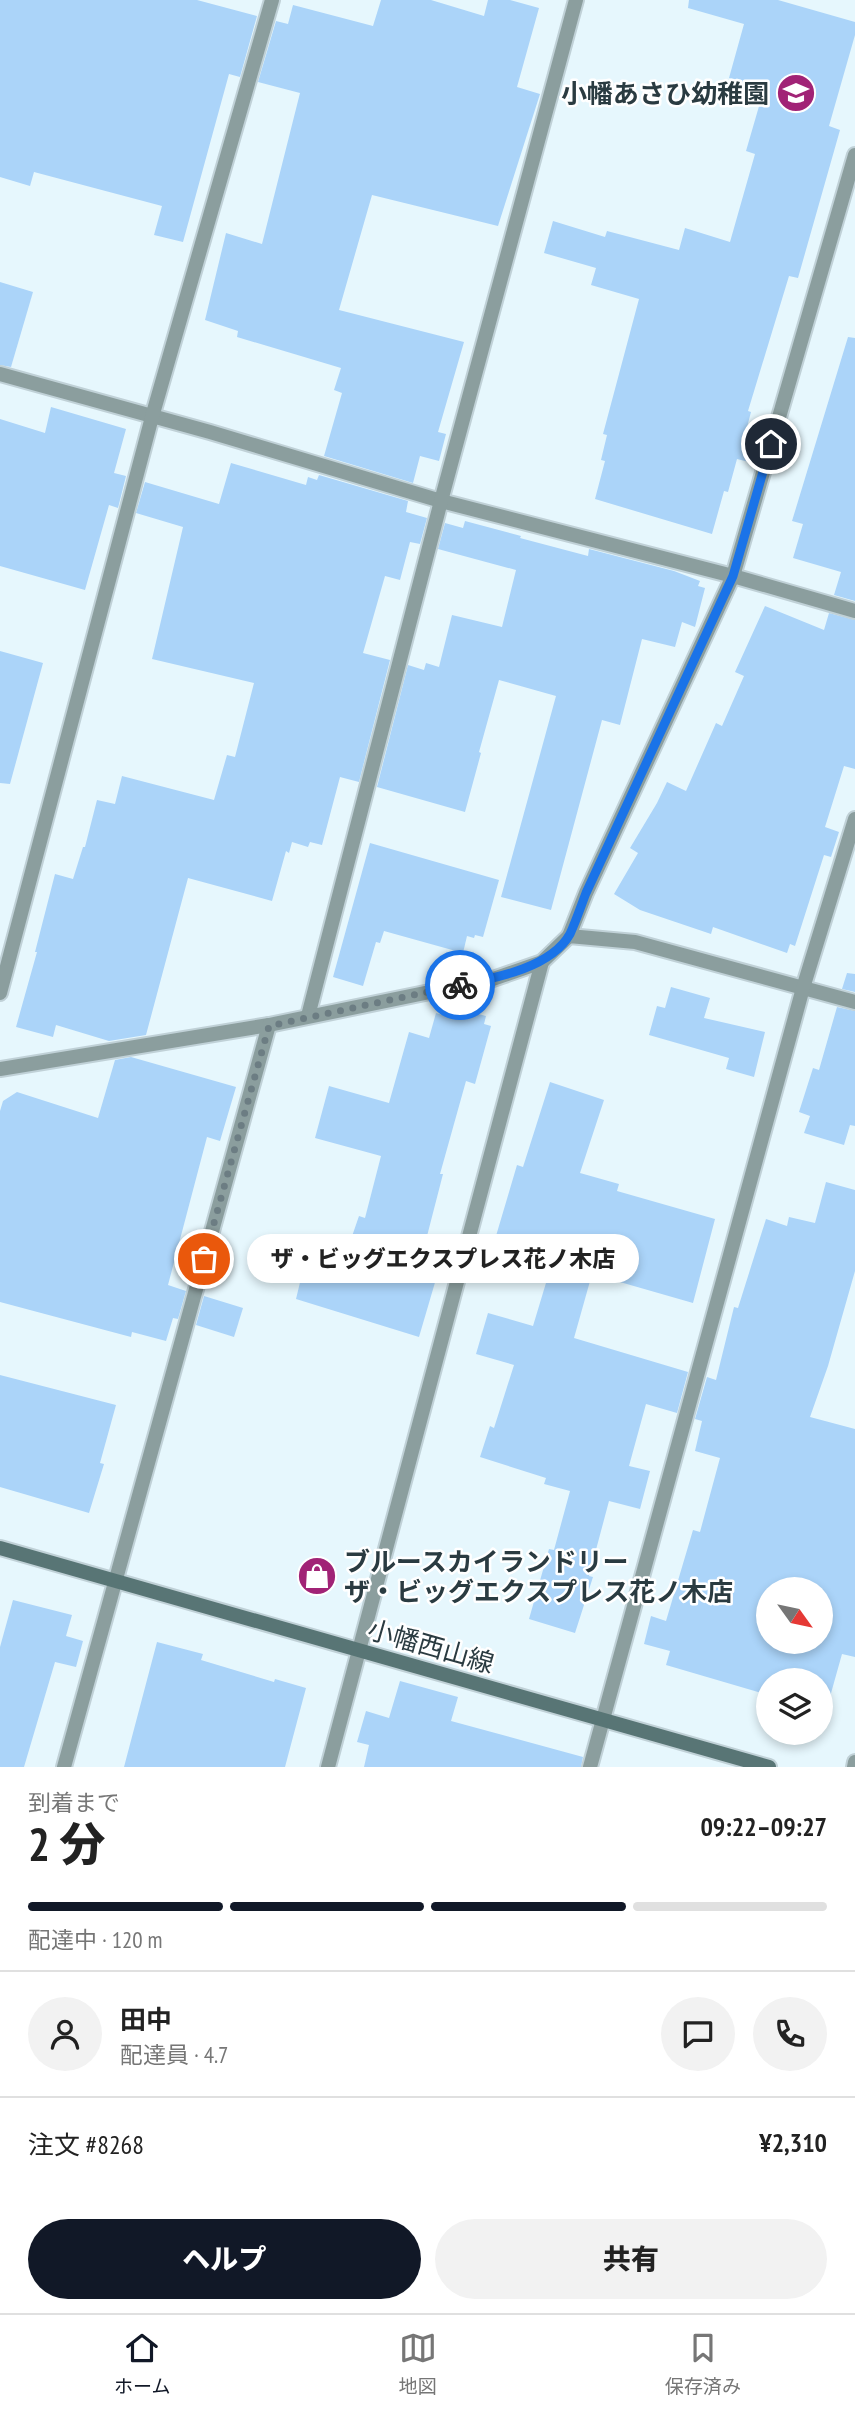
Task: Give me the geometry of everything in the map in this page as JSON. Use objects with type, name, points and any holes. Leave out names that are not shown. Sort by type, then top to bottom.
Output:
[{"type":"street","points":[[0,992],[152,417],[272,0]]},
{"type":"street","points":[[308,1016],[441,501],[576,0]]},
{"type":"street","points":[[0,1069],[269,1026],[493,979],[542,962],[569,936],[586,893],[733,576],[855,155]]},
{"type":"street","points":[[0,374],[441,501],[733,576],[855,611]]},
{"type":"street","points":[[590,1767],[803,988],[855,819]]},
{"type":"street","points":[[569,936],[635,942],[855,1002]]},
{"type":"street","points":[[328,1767],[542,962]]},
{"type":"street","points":[[64,1767],[269,1026]]},
{"type":"street","name":"小幡西山線","points":[[0,1548],[769,1767]]},
{"type":"building","points":[[0,0],[197,0],[257,16],[240,77],[229,74],[183,242],[154,235],[162,206],[34,172],[30,186],[0,177]]},
{"type":"building","points":[[381,0],[431,0],[484,16],[488,0],[510,0],[539,8],[517,87],[540,94],[498,226],[372,195],[339,310],[464,342],[438,432],[446,434],[439,461],[420,456],[413,483],[324,456],[342,393],[334,390],[341,368],[237,337],[238,331],[205,320],[226,233],[262,244],[300,93],[258,82],[276,21],[288,24],[293,5],[373,26]]},
{"type":"building","points":[[689,0],[778,0],[855,22],[855,35],[829,126],[840,130],[798,278],[789,276],[748,411],[751,412],[746,431],[757,434],[749,462],[737,459],[728,492],[724,491],[712,534],[595,499],[605,461],[601,460],[607,435],[603,434],[639,299],[591,285],[596,268],[544,253],[553,221],[605,237],[607,231],[679,250],[685,228],[730,242],[755,154],[746,151],[764,89],[729,78],[744,24],[688,8]]},
{"type":"building","points":[[0,282],[33,292],[11,367],[0,365]]},
{"type":"building","points":[[848,337],[855,338],[855,601],[834,595],[841,572],[793,558],[803,524],[792,521]]},
{"type":"building","points":[[51,407],[126,429],[114,473],[126,476],[118,508],[109,505],[85,590],[0,566],[0,419],[45,433]]},
{"type":"building","points":[[231,463],[306,485],[308,477],[317,480],[319,475],[408,501],[406,512],[427,518],[420,544],[410,542],[400,580],[385,576],[363,653],[390,660],[359,782],[340,777],[322,845],[310,842],[308,847],[292,842],[289,853],[286,851],[272,901],[188,878],[146,1035],[109,1041],[56,1025],[53,1037],[16,1027],[55,874],[73,879],[85,847],[97,800],[115,804],[122,776],[214,800],[227,755],[235,757],[254,683],[152,659],[183,527],[136,513],[145,482],[219,504]]},
{"type":"building","points":[[465,521],[588,556],[589,549],[674,571],[700,581],[698,586],[705,588],[695,627],[682,622],[675,647],[642,639],[620,725],[602,720],[551,910],[501,897],[556,696],[499,680],[465,812],[377,787],[408,665],[424,670],[426,663],[439,667],[452,615],[502,627],[516,570],[438,549],[445,523],[463,528]]},
{"type":"building","points":[[765,606],[824,630],[829,613],[855,620],[855,769],[844,766],[825,827],[839,832],[831,857],[824,855],[795,946],[790,944],[787,953],[713,927],[711,934],[640,910],[614,894],[638,853],[630,848],[667,782],[686,791],[716,723],[722,726],[744,676],[735,672]]},
{"type":"building","points":[[0,651],[43,663],[10,784],[0,783]]},
{"type":"building","points":[[370,843],[499,880],[483,937],[467,936],[463,953],[384,931],[380,943],[376,942],[363,986],[333,977]]},
{"type":"building","points":[[847,973],[855,974],[855,992],[842,989]]},
{"type":"building","points":[[671,987],[710,998],[704,1018],[765,1032],[754,1077],[726,1069],[729,1058],[649,1035],[657,1006],[665,1008]]},
{"type":"building","points":[[837,1007],[855,1011],[855,1126],[850,1125],[844,1145],[804,1133],[810,1116],[799,1112],[813,1068],[819,1070]]},
{"type":"building","points":[[459,1009],[486,1016],[484,1024],[491,1026],[475,1084],[466,1081],[440,1174],[443,1174],[426,1240],[446,1245],[419,1337],[296,1299],[311,1237],[349,1245],[359,1216],[365,1218],[381,1156],[315,1138],[329,1086],[389,1103],[409,1032],[429,1038],[436,1013],[456,1019]]},
{"type":"building","points":[[131,1057],[236,1087],[220,1141],[207,1137],[168,1285],[186,1291],[178,1319],[173,1318],[166,1341],[132,1332],[131,1337],[0,1302],[0,1111],[3,1101],[17,1092],[98,1118],[115,1060]]},
{"type":"building","points":[[550,1082],[604,1100],[580,1173],[619,1184],[617,1191],[715,1219],[693,1303],[592,1274],[574,1338],[688,1372],[677,1413],[646,1404],[629,1466],[650,1471],[640,1509],[609,1501],[589,1576],[593,1577],[575,1633],[529,1619],[549,1549],[554,1550],[570,1491],[544,1484],[546,1478],[480,1457],[490,1426],[494,1428],[514,1365],[476,1354],[488,1313],[533,1326],[552,1263],[493,1246],[517,1165],[523,1167]]},
{"type":"building","points":[[826,1182],[855,1190],[855,1271],[828,1366],[810,1417],[855,1429],[855,1657],[842,1654],[833,1686],[833,1668],[756,1668],[756,1691],[666,1665],[670,1651],[644,1644],[651,1616],[666,1621],[693,1530],[700,1532],[720,1458],[695,1451],[702,1421],[695,1419],[707,1377],[716,1380],[734,1307],[738,1308],[766,1219],[787,1226],[789,1217],[815,1223]]},
{"type":"building","points":[[204,1296],[243,1308],[234,1337],[196,1325]]},
{"type":"building","points":[[0,1375],[116,1405],[100,1463],[104,1464],[89,1513],[0,1487]]},
{"type":"building","points":[[13,1600],[72,1615],[66,1636],[83,1641],[76,1667],[55,1662],[24,1767],[0,1767],[0,1647]]},
{"type":"building","points":[[157,1642],[203,1654],[201,1660],[274,1682],[275,1679],[306,1688],[285,1767],[124,1767]]},
{"type":"building","points":[[400,1681],[458,1697],[451,1721],[583,1757],[581,1767],[364,1767],[369,1745],[357,1742],[366,1711],[389,1718]]},
{"type":"way so far","points":[[204,1259],[269,1026],[460,985]]},
{"type":"place","name":"小幡あさひ幼稚園","points":[[796,93]]},
{"type":"place","name":"ザ・ビッグエクスプレス花ノ木店","points":[[204,1259]]},
{"type":"place","name":"ブルースカイランドリー ザ・ビッグエクスプレス花ノ木店","points":[[317,1576]]},
{"type":"route","points":[[460,985],[493,979],[542,962],[569,936],[586,893],[733,576],[771,444]]}]
